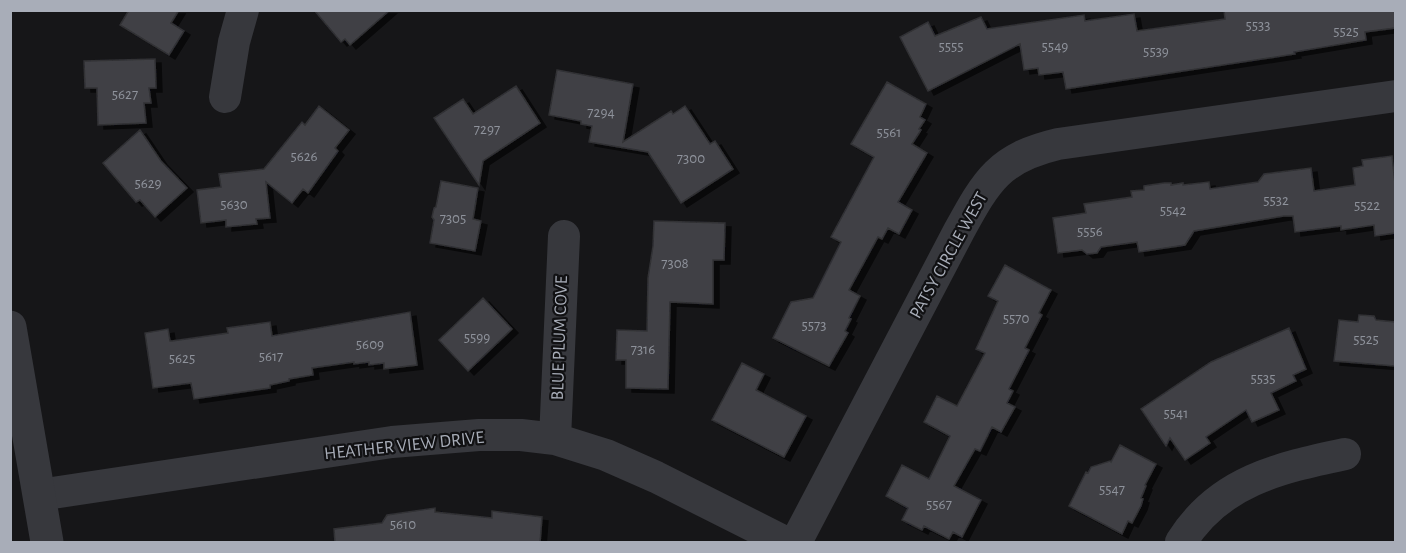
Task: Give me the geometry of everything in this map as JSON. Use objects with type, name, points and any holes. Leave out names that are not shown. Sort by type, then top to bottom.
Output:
[{"type":"street","points":[[225,97],[234,42],[243,10]]},
{"type":"street","name":"PATSY CIRCLE WEST","points":[[796,543],[958,231],[980,192],[1007,164],[1036,149],[1058,144],[1395,96]]},
{"type":"street","name":"BLUE PLUM COVE","points":[[555,439],[564,237]]},
{"type":"street","points":[[10,327],[46,543]]},
{"type":"street","name":"HEATHER VIEW DRIVE","points":[[39,495],[404,441],[479,435],[521,435],[555,439],[606,455],[656,477],[785,543]]},
{"type":"street","points":[[1181,543],[1207,511],[1229,492],[1258,476],[1344,454]]},
{"type":"building","points":[[129,10],[179,10],[171,23],[184,31],[169,55],[120,25]]},
{"type":"building","points":[[314,10],[390,10],[350,45],[345,39],[341,42]]},
{"type":"building","points":[[1224,10],[1395,10],[1395,28],[1365,32],[1366,40],[1294,52],[1295,54],[1066,89],[1063,72],[1039,75],[1038,68],[1024,70],[1020,44],[928,91],[900,37],[928,22],[935,36],[981,17],[987,29],[1084,15],[1085,21],[1134,14],[1137,31],[1225,19]]},
{"type":"building","points":[[155,59],[156,88],[149,88],[151,103],[144,103],[146,123],[98,125],[97,88],[85,88],[84,61]]},
{"type":"building","points":[[557,70],[633,84],[623,142],[671,111],[673,114],[685,106],[710,144],[715,141],[733,169],[681,203],[648,152],[589,142],[592,126],[581,124],[581,121],[549,115]]},
{"type":"building","points":[[887,82],[926,104],[920,117],[925,120],[912,144],[927,153],[898,202],[912,210],[899,234],[888,228],[882,239],[878,237],[849,290],[860,296],[849,318],[851,319],[845,331],[848,333],[829,366],[773,338],[791,302],[813,298],[841,242],[831,237],[874,157],[851,144]]},
{"type":"building","points":[[516,86],[540,123],[483,161],[479,185],[434,118],[463,99],[473,114]]},
{"type":"building","points":[[319,106],[349,130],[335,148],[338,151],[308,193],[303,189],[292,203],[266,182],[270,218],[256,219],[257,224],[226,227],[226,220],[201,223],[197,190],[221,187],[219,174],[264,169],[302,122],[305,125]]},
{"type":"building","points":[[140,130],[161,161],[187,188],[155,217],[140,200],[136,202],[103,163]]},
{"type":"building","points":[[1392,156],[1395,184],[1395,233],[1375,236],[1374,225],[1341,230],[1341,226],[1295,232],[1293,216],[1284,216],[1194,231],[1185,245],[1139,252],[1137,242],[1101,247],[1097,253],[1087,254],[1082,250],[1058,253],[1053,218],[1086,213],[1084,204],[1132,197],[1131,191],[1144,190],[1144,186],[1209,182],[1210,189],[1258,182],[1264,174],[1311,168],[1314,191],[1355,185],[1353,168],[1363,166],[1362,160]]},
{"type":"building","points":[[441,181],[478,188],[473,219],[481,221],[475,251],[430,243],[434,220],[432,217]]},
{"type":"building","points":[[654,221],[725,223],[724,260],[713,260],[713,304],[670,302],[668,389],[626,388],[626,360],[616,360],[617,330],[647,331],[648,278]]},
{"type":"building","points":[[1005,265],[1051,290],[1039,313],[1042,315],[1025,348],[1029,350],[1009,389],[1013,391],[1007,403],[1015,407],[1001,432],[992,427],[980,451],[975,449],[954,486],[981,500],[962,537],[953,532],[949,539],[924,526],[922,530],[902,520],[908,508],[886,496],[902,465],[929,479],[950,436],[924,422],[937,396],[957,406],[985,353],[976,349],[998,301],[988,296]]},
{"type":"building","points":[[483,298],[512,329],[468,371],[439,340]]},
{"type":"building","points":[[410,312],[417,365],[384,369],[384,363],[369,365],[369,362],[354,364],[354,362],[312,368],[313,375],[289,379],[289,381],[270,385],[270,388],[194,399],[191,383],[153,388],[145,333],[168,329],[170,341],[172,341],[228,333],[227,328],[270,322],[272,336]]},
{"type":"building","points":[[1359,315],[1374,316],[1376,320],[1395,322],[1395,366],[1334,361],[1339,320],[1358,322]]},
{"type":"building","points":[[1289,328],[1306,369],[1293,375],[1296,381],[1271,393],[1279,410],[1252,422],[1246,410],[1206,437],[1210,443],[1185,460],[1170,438],[1166,446],[1141,409],[1211,362]]},
{"type":"building","points":[[742,363],[764,374],[756,390],[806,416],[784,457],[712,420]]},
{"type":"building","points":[[1120,445],[1156,464],[1145,485],[1141,506],[1132,523],[1128,521],[1122,534],[1069,506],[1086,472],[1088,473],[1091,467],[1111,462]]},
{"type":"building","points":[[435,508],[435,512],[492,518],[492,511],[542,517],[540,543],[335,543],[334,529],[382,523],[387,515]]}]
